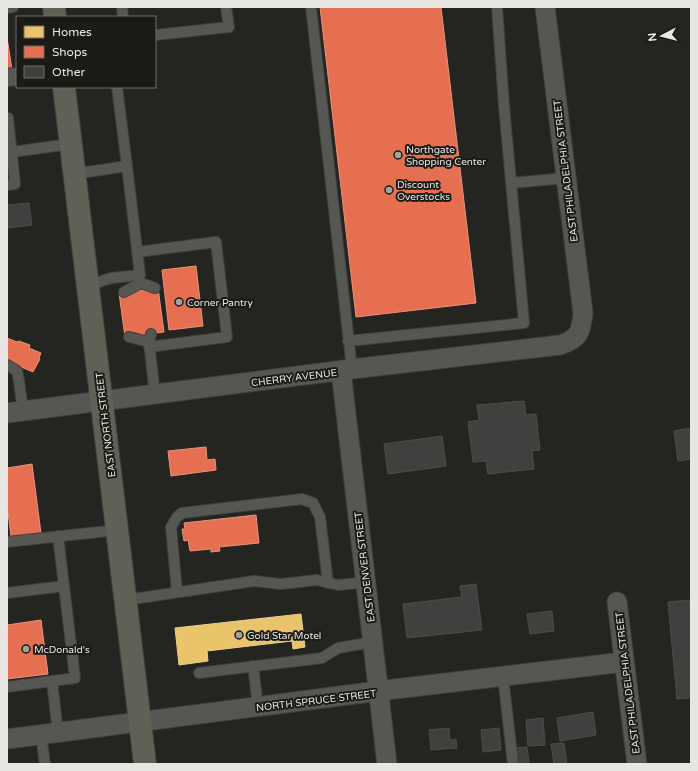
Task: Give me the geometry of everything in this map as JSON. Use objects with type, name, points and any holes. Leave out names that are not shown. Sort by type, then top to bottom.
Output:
[{"type":"main road","name":"EAST NORTH STREET","points":[[64,88],[145,764]]},
{"type":"street","name":"EAST PHILADELPHIA STREET","points":[[545,7],[582,313],[582,326],[578,335]]},
{"type":"street","name":"CHERRY AVENUE","points":[[15,412],[346,370],[560,345],[570,342],[578,335]]},
{"type":"street","name":"EAST DENVER STREET","points":[[346,370],[366,582],[387,764]]},
{"type":"street","name":"EAST PHILADELPHIA STREET","points":[[617,602],[637,764]]},
{"type":"street","name":"NORTH SPRUCE STREET","points":[[7,739],[378,691],[624,662]]},
{"type":"lane","points":[[7,8],[14,7]]},
{"type":"lane","points":[[156,35],[229,27],[226,7]]},
{"type":"lane","points":[[311,7],[348,341],[346,370]]},
{"type":"lane","points":[[348,341],[524,323],[497,7]]},
{"type":"lane","points":[[118,88],[137,252],[143,285]]},
{"type":"lane","points":[[7,118],[16,184],[7,185]]},
{"type":"lane","points":[[12,152],[70,144]]},
{"type":"lane","points":[[74,174],[127,166]]},
{"type":"lane","points":[[511,183],[566,178]]},
{"type":"lane","points":[[129,337],[152,339],[227,337],[216,242],[137,252]]},
{"type":"lane","points":[[88,286],[111,278],[143,285]]},
{"type":"lane","points":[[124,292],[143,285]]},
{"type":"lane","points":[[140,336],[152,339]]},
{"type":"lane","points":[[152,339],[154,395]]},
{"type":"lane","points":[[7,365],[17,372],[19,381],[15,412]]},
{"type":"lane","points":[[177,592],[170,527],[182,513],[302,499],[313,502],[320,517],[328,583]]},
{"type":"lane","points":[[7,542],[117,530]]},
{"type":"lane","points":[[7,687],[75,678],[58,536]]},
{"type":"lane","points":[[126,600],[254,581],[281,584],[317,580],[338,584],[366,582]]},
{"type":"lane","points":[[7,593],[64,586]]},
{"type":"lane","points":[[199,673],[322,658],[338,648],[373,642]]},
{"type":"lane","points":[[253,666],[258,707]]},
{"type":"lane","points":[[503,676],[513,764]]},
{"type":"lane","points":[[45,764],[50,734],[52,681]]},
{"type":"building: Homes","name":"Gold Star Motel","points":[[301,614],[305,647],[293,649],[292,641],[207,651],[208,661],[179,665],[175,628]]},
{"type":"building: Shops","name":"Northgate Shopping Center","points":[[320,7],[441,7],[476,303],[356,317]]},
{"type":"building: Shops","points":[[7,37],[12,70],[7,70]]},
{"type":"building: Shops","points":[[196,266],[203,326],[169,330],[162,270]]},
{"type":"building: Shops","points":[[158,288],[164,332],[125,337],[119,293]]},
{"type":"building: Shops","points":[[7,338],[30,345],[29,348],[41,353],[40,359],[33,372],[7,361]]},
{"type":"building: Shops","points":[[206,447],[207,460],[215,459],[216,470],[171,476],[168,451]]},
{"type":"building: Shops","points":[[32,464],[41,533],[11,537],[7,504],[7,468]]},
{"type":"building: Shops","points":[[256,515],[259,543],[219,547],[220,551],[211,552],[211,549],[190,551],[188,540],[184,541],[182,529],[185,529],[184,523]]},
{"type":"building: Shops","name":"McDonald's","points":[[41,620],[48,674],[7,679],[7,625]]},
{"type":"building: Other","points":[[29,203],[32,225],[7,228],[7,205]]},
{"type":"building: Other","points":[[524,401],[526,415],[536,414],[540,450],[532,451],[534,469],[488,474],[486,461],[473,462],[468,422],[479,420],[477,405]]},
{"type":"building: Other","points":[[691,428],[691,459],[678,461],[674,431]]},
{"type":"building: Other","points":[[442,436],[446,466],[388,474],[384,444]]},
{"type":"building: Other","points":[[476,584],[482,630],[407,638],[403,604],[462,597],[460,586]]},
{"type":"building: Other","points":[[691,600],[691,698],[677,699],[668,602]]},
{"type":"building: Other","points":[[552,611],[554,631],[530,634],[527,614]]},
{"type":"building: Other","points":[[593,712],[596,735],[560,741],[557,718]]},
{"type":"building: Other","points":[[543,718],[545,745],[528,746],[526,720]]},
{"type":"building: Other","points":[[449,728],[450,740],[456,739],[457,748],[431,750],[429,730]]},
{"type":"building: Other","points":[[499,728],[501,750],[483,752],[481,730]]},
{"type":"building: Other","points":[[564,743],[567,764],[554,764],[551,744]]},
{"type":"building: Other","points":[[527,747],[529,764],[517,764],[515,748]]},
{"type":"place","name":"Northgate Shopping Center","points":[[398,155]]},
{"type":"place","name":"Discount Overstocks","points":[[389,190]]},
{"type":"place","name":"Corner Pantry","points":[[179,302]]},
{"type":"place","name":"Gold Star Motel","points":[[239,635]]},
{"type":"place","name":"McDonald's","points":[[26,649]]}]
